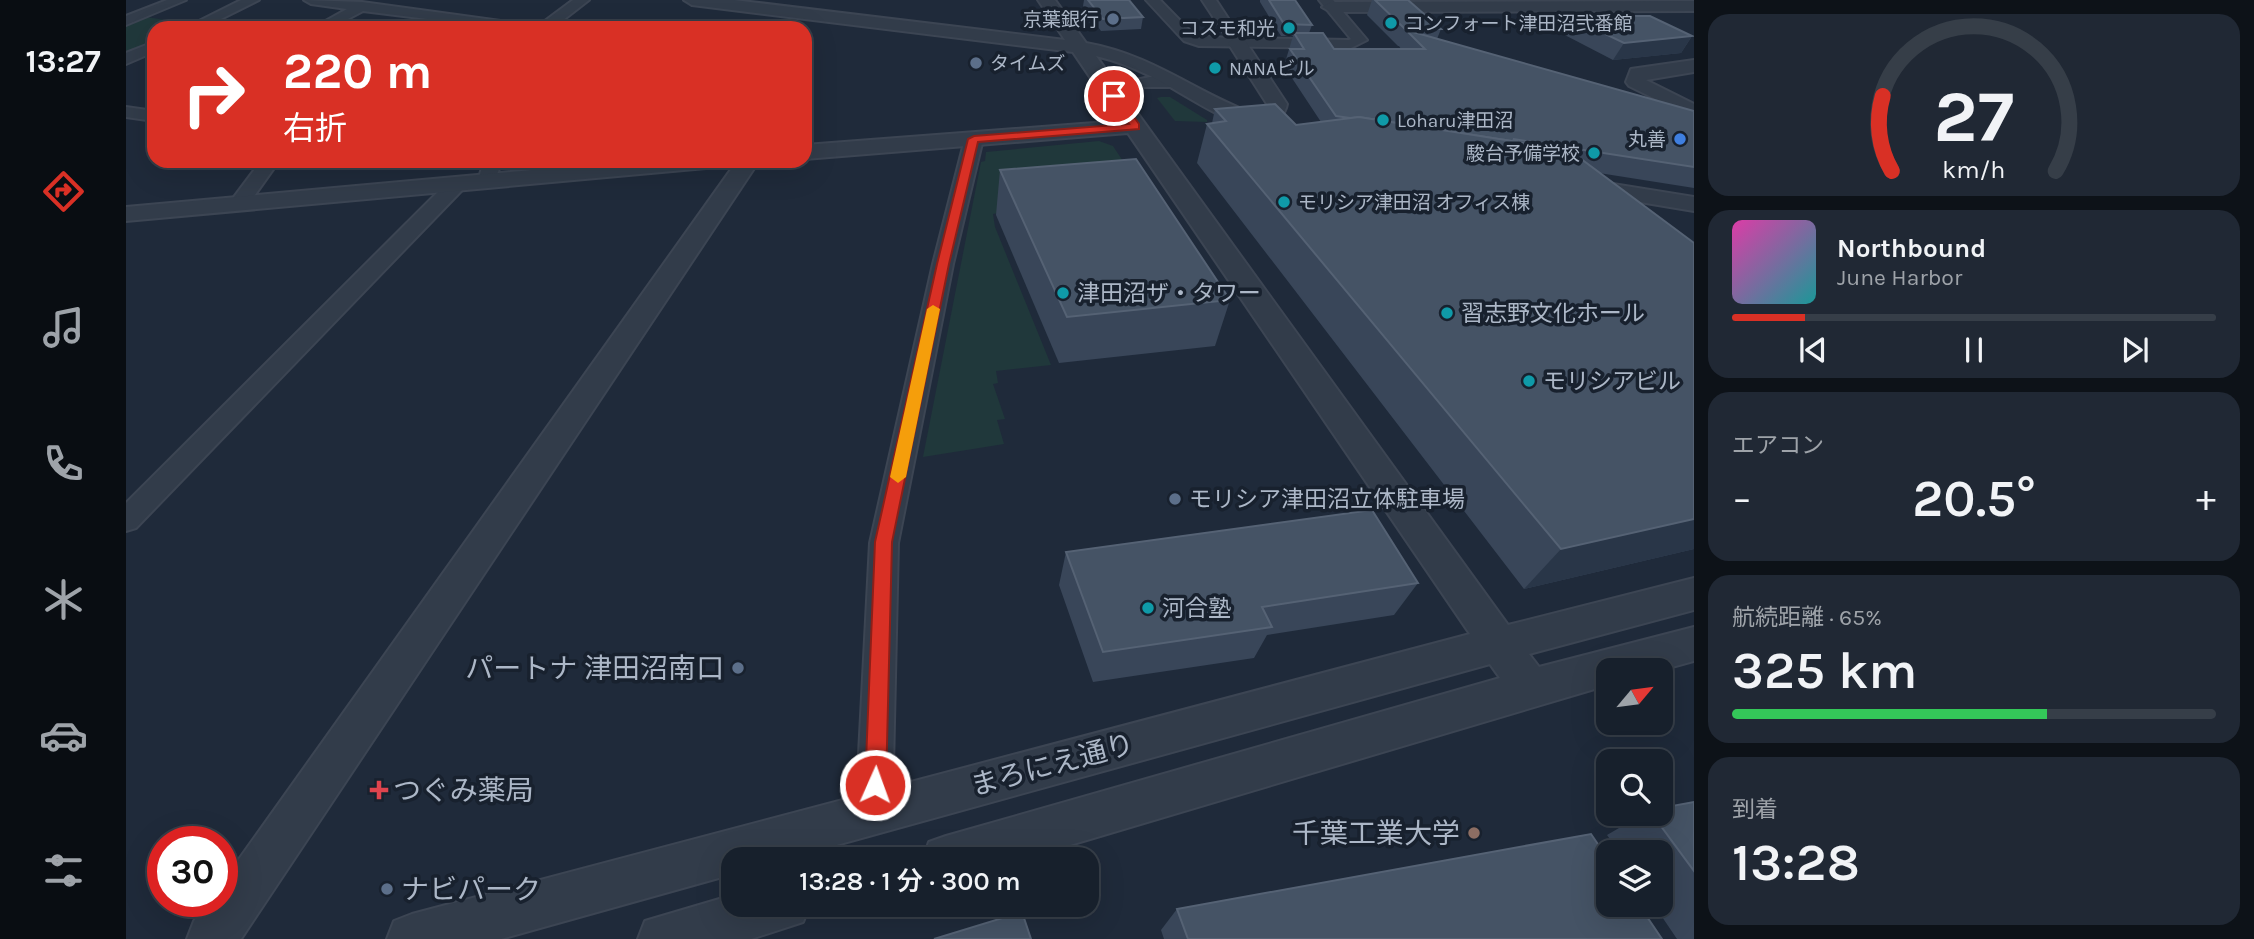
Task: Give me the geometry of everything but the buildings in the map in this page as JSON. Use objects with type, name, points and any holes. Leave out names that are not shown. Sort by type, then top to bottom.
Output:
[{"type":"street","points":[[126,21],[179,0]]},
{"type":"street","points":[[207,21],[252,0]]},
{"type":"street","points":[[311,0],[475,21]]},
{"type":"street","points":[[554,21],[582,0]]},
{"type":"street","points":[[692,0],[1082,49],[1129,60],[1222,109],[1285,131]]},
{"type":"street","points":[[1046,0],[1530,688]]},
{"type":"street","points":[[1153,0],[1189,38],[1199,42],[1351,44],[1360,40],[1329,3]]},
{"type":"street","points":[[1209,0],[1277,104],[1276,111],[1259,123]]},
{"type":"street","points":[[1329,3],[1694,6]]},
{"type":"street","points":[[333,21],[362,6]]},
{"type":"street","points":[[435,21],[442,17]]},
{"type":"street","points":[[126,59],[147,49]]},
{"type":"street","points":[[1694,66],[1638,73],[1636,82],[1694,112]]},
{"type":"street","points":[[1114,96],[1121,88],[1133,83],[1174,82]]},
{"type":"street","points":[[126,112],[147,115]]},
{"type":"street","points":[[812,151],[1136,127]]},
{"type":"street","points":[[874,812],[884,542],[940,278],[974,139]]},
{"type":"street","points":[[238,205],[265,168]]},
{"type":"street","points":[[126,214],[457,184],[490,171],[555,168]]},
{"type":"street","points":[[212,939],[743,168]]},
{"type":"street","points":[[1560,183],[1694,204]]},
{"type":"street","points":[[126,520],[457,184]]},
{"type":"street","name":"まろにえ通り","points":[[412,939],[1497,644],[1694,594]]},
{"type":"street","points":[[987,847],[1530,688],[1694,644]]},
{"type":"street","points":[[663,939],[743,917]]},
{"type":"green space","points":[[146,17],[172,21],[147,21],[147,45],[126,55],[126,25]]},
{"type":"green space","points":[[1170,97],[1207,122],[1175,121],[1157,98]]},
{"type":"green space","points":[[1099,141],[1113,146],[1140,187],[993,214],[995,227],[1051,365],[996,371],[998,383],[993,384],[1005,419],[997,420],[1004,444],[923,457],[981,162],[985,161],[986,152]]},
{"type":"slow traffic","points":[[898,477],[933,309]]},
{"type":"place","name":"京葉銀行","points":[[1113,19]]},
{"type":"place","name":"コンフォート津田沼弐番館","points":[[1391,23]]},
{"type":"place","name":"コスモ和光","points":[[1289,28]]},
{"type":"place","name":"タイムズ","points":[[976,63]]},
{"type":"place","name":"NANAビル","points":[[1215,68]]},
{"type":"place","name":"Loharu津田沼","points":[[1383,120]]},
{"type":"place","name":"丸善","points":[[1680,139]]},
{"type":"place","name":"駿台予備学校","points":[[1594,153]]},
{"type":"place","name":"モリシア津田沼 オフィス棟","points":[[1284,202]]},
{"type":"place","name":"津田沼ザ・タワー","points":[[1063,293]]},
{"type":"place","name":"習志野文化ホール","points":[[1447,313]]},
{"type":"place","name":"モリシアビル","points":[[1529,381]]},
{"type":"place","name":"モリシア津田沼立体駐車場","points":[[1175,499]]},
{"type":"place","name":"河合塾","points":[[1148,608]]},
{"type":"place","name":"パートナ 津田沼南口","points":[[738,668]]},
{"type":"place","name":"つぐみ薬局","points":[[379,790]]},
{"type":"place","name":"千葉工業大学","points":[[1474,833]]},
{"type":"place","name":"ナビパーク","points":[[387,889]]},
{"type":"route","points":[[875,785],[884,542],[943,264],[974,139],[1136,127],[1114,96]]}]
